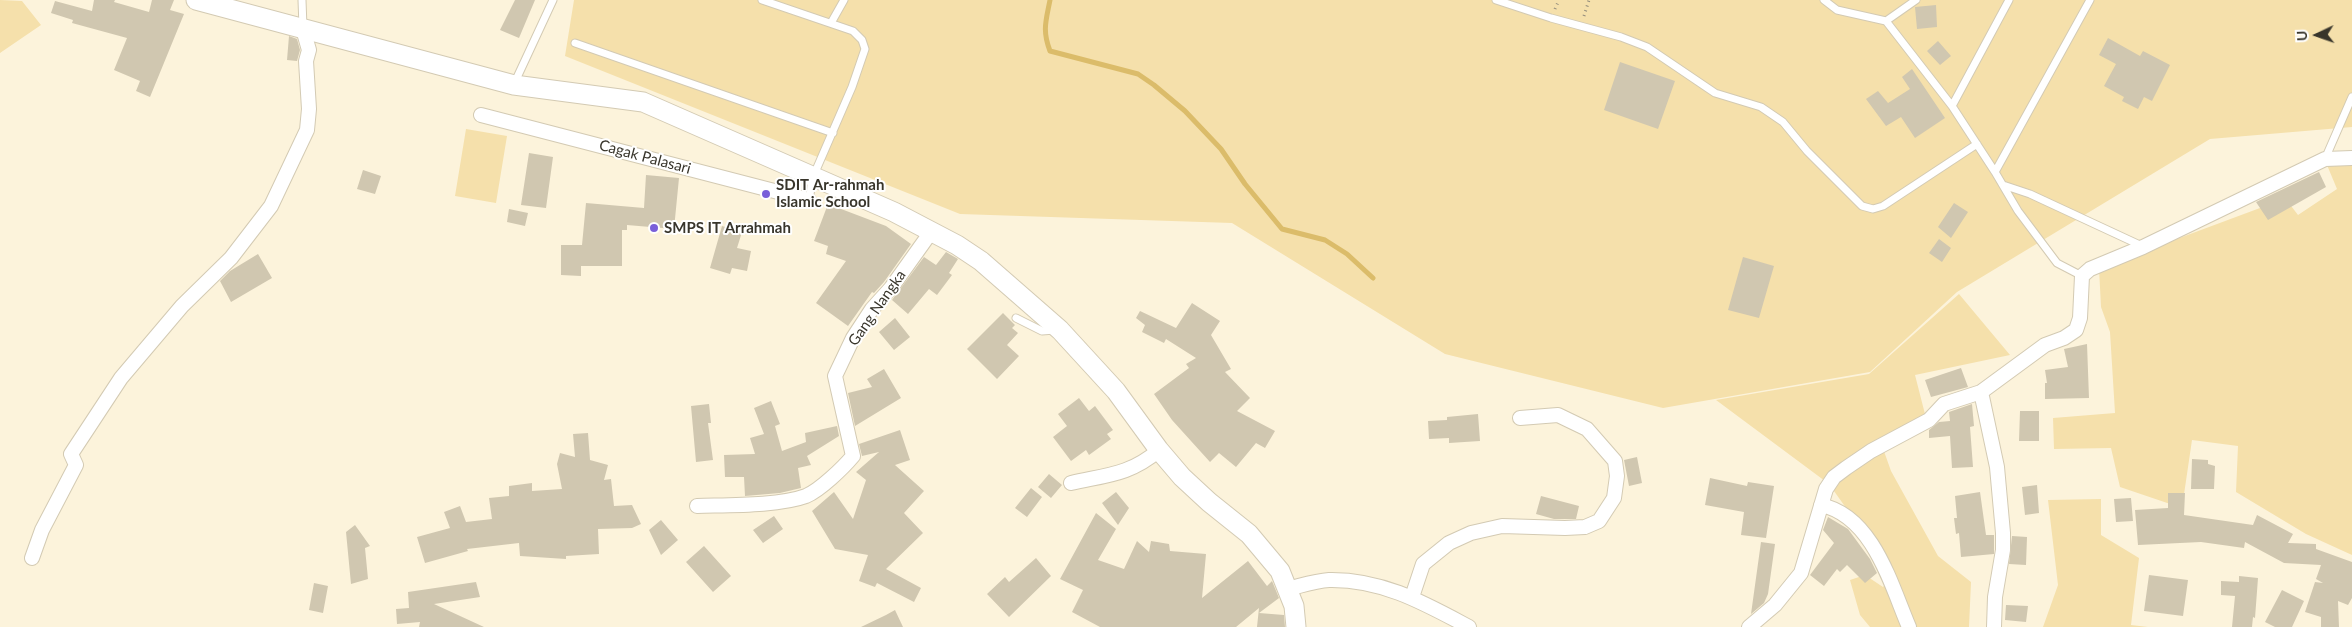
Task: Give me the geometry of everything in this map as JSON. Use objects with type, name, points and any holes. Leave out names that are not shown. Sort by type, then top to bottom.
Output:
[{"type":"main road","points":[[196,0],[226,4],[303,29],[514,85],[643,102],[894,212],[931,232],[981,261],[1060,330],[1116,392],[1158,450],[1209,502],[1249,534],[1280,571],[1294,606],[1296,627]]},
{"type":"street","points":[[32,558],[42,530],[76,465],[71,454],[121,378],[170,321],[231,258],[254,231],[271,206],[284,181],[307,130],[309,109],[306,61],[309,50],[303,29]]},
{"type":"street","name":"Cagak Palasari","points":[[481,114],[809,200]]},
{"type":"street","points":[[1749,627],[1775,605],[1798,578],[1821,505],[1830,483],[1846,468],[1871,451],[1929,420],[1949,401],[1981,392],[2045,345],[2064,338],[2076,330],[2080,324],[2082,276],[2090,269],[2143,247],[2325,159],[2352,158]]},
{"type":"street","name":"Gang Nangka","points":[[697,506],[771,502],[806,496],[829,479],[853,456],[835,376],[853,338],[872,309],[891,288],[931,232]]},
{"type":"street","points":[[1981,392],[1997,468],[2003,533],[2003,550],[1995,596],[1994,627]]},
{"type":"street","points":[[1412,596],[1423,564],[1449,543],[1471,533],[1502,526],[1584,527],[1600,520],[1614,498],[1617,476],[1615,462],[1587,429],[1558,415],[1520,418]]},
{"type":"street","points":[[1071,483],[1126,471],[1143,464],[1158,450]]},
{"type":"street","points":[[1821,505],[1835,509],[1860,530],[1884,562],[1909,627]]},
{"type":"street","points":[[1287,589],[1329,580],[1379,586],[1412,596],[1469,627]]},
{"type":"lane","points":[[302,0],[303,29]]},
{"type":"lane","points":[[514,85],[553,0]]},
{"type":"lane","points":[[762,0],[853,31],[862,40],[865,49],[833,133],[813,177],[809,200]]},
{"type":"lane","points":[[831,23],[844,0]]},
{"type":"lane","points":[[1496,0],[1621,37],[1647,47],[1715,93],[1761,107],[1783,122],[1807,151],[1862,206],[1872,209],[1883,206],[1977,144]]},
{"type":"lane","points":[[1824,0],[1838,10],[1886,20],[1952,106],[2018,211],[2058,263],[2082,276]]},
{"type":"lane","points":[[1886,20],[1916,0]]},
{"type":"lane","points":[[1952,106],[2009,0]]},
{"type":"lane","points":[[1995,172],[2090,0]]},
{"type":"lane","points":[[575,43],[833,133]]},
{"type":"lane","points":[[2325,159],[2352,97]]},
{"type":"lane","points":[[2003,185],[2030,194],[2143,247]]},
{"type":"lane","points":[[1016,318],[1042,331],[1060,330]]},
{"type":"path","points":[[1581,26],[1590,0]]},
{"type":"shaded area","points":[[0,0],[22,1],[41,25],[0,53]]},
{"type":"shaded area","points":[[574,0],[2352,0],[2352,127],[2210,139],[1957,292],[1870,372],[1663,408],[1445,354],[1232,223],[960,214],[565,56]]},
{"type":"shaded area","points":[[466,129],[507,136],[496,203],[455,196]]},
{"type":"shaded area","points":[[2352,162],[2352,555],[2306,534],[2236,492],[2238,446],[2192,440],[2182,508],[2120,487],[2111,448],[2054,449],[2053,418],[2115,413],[2110,332],[2101,307],[2099,268],[2260,208],[2282,194],[2298,215],[2337,189],[2327,165]]},
{"type":"shaded area","points":[[1959,294],[2010,355],[1915,375],[1926,418],[1880,440],[1891,471],[1938,556],[1971,582],[1969,627],[1870,627],[1860,615],[1850,580],[1865,575],[1883,587],[1893,574],[1829,484],[1716,400],[1869,374]]},
{"type":"shaded area","points":[[2101,499],[2101,535],[2139,558],[2131,625],[2148,627],[2043,627],[2058,585],[2048,500]]},
{"type":"building","points":[[94,0],[115,0],[114,2],[149,12],[152,0],[174,0],[170,10],[184,14],[150,97],[136,91],[140,81],[114,70],[127,38],[72,23],[73,20],[51,13],[55,1],[92,11]]},
{"type":"building","points":[[515,0],[535,0],[519,38],[500,30]]},
{"type":"building","points":[[1936,5],[1937,27],[1917,29],[1915,7]]},
{"type":"building","points":[[289,36],[297,39],[300,50],[297,61],[287,60]]},
{"type":"building","points":[[2108,38],[2140,56],[2143,51],[2170,65],[2152,101],[2144,97],[2138,109],[2122,101],[2124,97],[2104,86],[2116,64],[2099,55]]},
{"type":"building","points":[[1938,41],[1951,56],[1940,65],[1927,51]]},
{"type":"building","points":[[1620,62],[1675,81],[1658,129],[1604,110]]},
{"type":"building","points":[[1912,69],[1945,118],[1915,138],[1901,117],[1886,126],[1866,99],[1878,91],[1888,103],[1910,89],[1902,77]]},
{"type":"building","points":[[529,153],[553,157],[546,208],[521,205]]},
{"type":"building","points":[[363,170],[381,176],[375,194],[357,189]]},
{"type":"building","points":[[2319,172],[2326,187],[2268,220],[2256,202]]},
{"type":"building","points":[[646,175],[679,178],[674,229],[627,225],[627,230],[622,230],[622,266],[581,266],[581,276],[561,275],[561,245],[582,245],[586,203],[644,208]]},
{"type":"building","points":[[1954,203],[1968,212],[1951,238],[1938,227]]},
{"type":"building","points":[[828,204],[886,226],[911,244],[884,282],[874,293],[872,292],[848,326],[816,303],[846,261],[826,254],[828,246],[814,241]]},
{"type":"building","points":[[509,209],[528,213],[525,226],[507,222]]},
{"type":"building","points":[[722,226],[742,232],[737,248],[751,251],[747,271],[732,268],[730,274],[710,268]]},
{"type":"building","points":[[1939,239],[1951,248],[1942,262],[1929,253]]},
{"type":"building","points":[[946,252],[958,259],[949,273],[952,275],[937,295],[929,289],[908,314],[892,300],[924,257],[936,265]]},
{"type":"building","points":[[258,254],[272,278],[231,302],[220,281],[230,271]]},
{"type":"building","points":[[1743,257],[1774,266],[1759,318],[1728,310]]},
{"type":"building","points":[[1192,303],[1220,321],[1211,335],[1231,369],[1225,372],[1250,398],[1237,411],[1275,431],[1265,448],[1256,443],[1236,467],[1219,453],[1210,462],[1172,420],[1154,394],[1189,368],[1186,364],[1196,358],[1166,339],[1164,343],[1142,332],[1145,325],[1136,318],[1140,311],[1176,328]]},
{"type":"building","points":[[1003,313],[1015,325],[1012,328],[1018,333],[1007,345],[1019,356],[997,379],[967,349]]},
{"type":"building","points":[[895,318],[910,337],[894,350],[879,332]]},
{"type":"building","points":[[2087,344],[2089,398],[2045,399],[2045,383],[2047,383],[2045,370],[2068,367],[2064,349]]},
{"type":"building","points":[[1961,368],[1968,387],[1931,397],[1925,380]]},
{"type":"building","points":[[884,369],[901,398],[855,426],[848,393],[872,387],[867,379]]},
{"type":"building","points":[[1079,398],[1089,411],[1095,406],[1113,430],[1107,434],[1111,439],[1089,455],[1086,450],[1071,461],[1053,437],[1067,426],[1058,414]]},
{"type":"building","points":[[771,401],[780,424],[775,426],[782,451],[806,442],[805,433],[837,426],[839,436],[807,456],[811,465],[798,468],[801,488],[780,493],[745,496],[744,477],[725,477],[724,455],[755,454],[750,438],[764,434],[754,408]]},
{"type":"building","points":[[709,404],[711,423],[708,423],[713,460],[696,462],[691,406]]},
{"type":"building","points":[[1972,404],[1974,426],[1970,427],[1973,467],[1952,468],[1950,436],[1929,438],[1929,430],[1939,422],[1950,421],[1949,412]]},
{"type":"building","points":[[2020,411],[2039,411],[2039,441],[2019,441]]},
{"type":"building","points":[[1478,414],[1480,441],[1449,443],[1449,438],[1429,439],[1428,421],[1447,420],[1447,417]]},
{"type":"building","points":[[900,430],[910,460],[895,465],[924,491],[904,513],[923,533],[886,569],[921,588],[914,602],[877,583],[875,587],[859,581],[868,555],[835,549],[812,511],[834,492],[853,519],[866,480],[856,472],[879,452],[862,456],[859,444]]},
{"type":"building","points":[[588,433],[590,460],[608,465],[604,480],[611,479],[614,506],[632,505],[641,524],[632,528],[598,529],[599,554],[566,556],[566,559],[520,556],[519,543],[467,549],[468,551],[425,563],[417,537],[450,528],[444,512],[460,506],[466,522],[492,519],[489,498],[509,496],[509,486],[532,483],[532,491],[562,489],[557,464],[560,453],[575,457],[573,434]]},
{"type":"building","points":[[1637,457],[1642,483],[1629,486],[1624,460]]},
{"type":"building","points":[[2192,459],[2208,460],[2208,464],[2215,466],[2214,489],[2191,489]]},
{"type":"building","points":[[1049,474],[1062,485],[1051,498],[1038,487]]},
{"type":"building","points":[[1710,478],[1747,486],[1748,482],[1774,486],[1766,538],[1741,535],[1744,512],[1705,505]]},
{"type":"building","points":[[2037,485],[2039,513],[2025,515],[2022,487]]},
{"type":"building","points":[[1031,488],[1042,497],[1027,517],[1015,508]]},
{"type":"building","points":[[1116,492],[1129,508],[1118,525],[1102,503]]},
{"type":"building","points":[[1980,492],[1986,535],[1994,535],[1994,554],[1961,557],[1959,533],[1956,534],[1954,518],[1957,518],[1955,496]]},
{"type":"building","points":[[2168,493],[2185,493],[2184,515],[2253,525],[2257,515],[2293,534],[2288,543],[2316,544],[2316,549],[2352,562],[2352,598],[2348,605],[2338,601],[2339,627],[2321,627],[2321,617],[2305,612],[2315,582],[2323,583],[2316,579],[2321,565],[2284,563],[2245,542],[2244,548],[2201,542],[2138,545],[2135,510],[2168,508]]},
{"type":"building","points":[[1541,496],[1579,506],[1576,519],[1554,519],[1536,514]]},
{"type":"building","points":[[2131,498],[2133,521],[2116,522],[2114,499]]},
{"type":"building","points":[[1096,513],[1116,529],[1098,560],[1124,569],[1137,541],[1149,552],[1151,541],[1169,544],[1170,551],[1206,554],[1202,598],[1248,561],[1267,586],[1272,581],[1279,598],[1259,613],[1284,615],[1285,627],[1257,627],[1259,608],[1236,627],[1100,627],[1072,612],[1083,590],[1060,579]]},
{"type":"building","points":[[774,516],[783,529],[763,543],[753,530]]},
{"type":"building","points":[[1828,517],[1848,529],[1870,559],[1877,573],[1865,583],[1847,565],[1840,572],[1837,569],[1824,586],[1810,575],[1834,543],[1823,530]]},
{"type":"building","points":[[661,520],[678,540],[661,555],[649,530]]},
{"type":"building","points":[[355,525],[370,546],[365,548],[368,579],[351,584],[346,532]]},
{"type":"building","points":[[2012,536],[2027,537],[2026,565],[2009,564]]},
{"type":"building","points":[[1761,542],[1775,544],[1768,594],[1764,603],[1751,614]]},
{"type":"building","points":[[704,546],[731,576],[713,592],[686,562]]},
{"type":"building","points":[[1036,558],[1051,576],[1009,617],[987,594],[1005,577],[1009,582]]},
{"type":"building","points":[[2149,575],[2188,580],[2183,616],[2144,611]]},
{"type":"building","points":[[2239,576],[2258,578],[2255,618],[2253,617],[2252,627],[2232,627],[2235,596],[2221,595],[2221,581],[2239,582]]},
{"type":"building","points":[[476,582],[480,597],[434,604],[484,627],[419,627],[420,622],[397,624],[396,609],[409,608],[408,592]]},
{"type":"building","points":[[314,583],[328,586],[323,613],[309,610]]},
{"type":"building","points":[[2282,590],[2304,601],[2292,627],[2275,627],[2265,622]]},
{"type":"building","points":[[2006,605],[2028,606],[2026,622],[2005,620]]},
{"type":"building","points":[[895,610],[903,627],[861,627],[886,615]]},
{"type":"waterway","points":[[1050,0],[1045,31],[1050,51],[1138,74],[1154,85],[1185,111],[1221,149],[1245,184],[1282,229],[1325,240],[1347,254],[1373,278]]},
{"type":"place","name":"SDIT Ar-rahmah Islamic School","points":[[766,194]]},
{"type":"place","name":"SMPS IT Arrahmah","points":[[654,228]]}]
